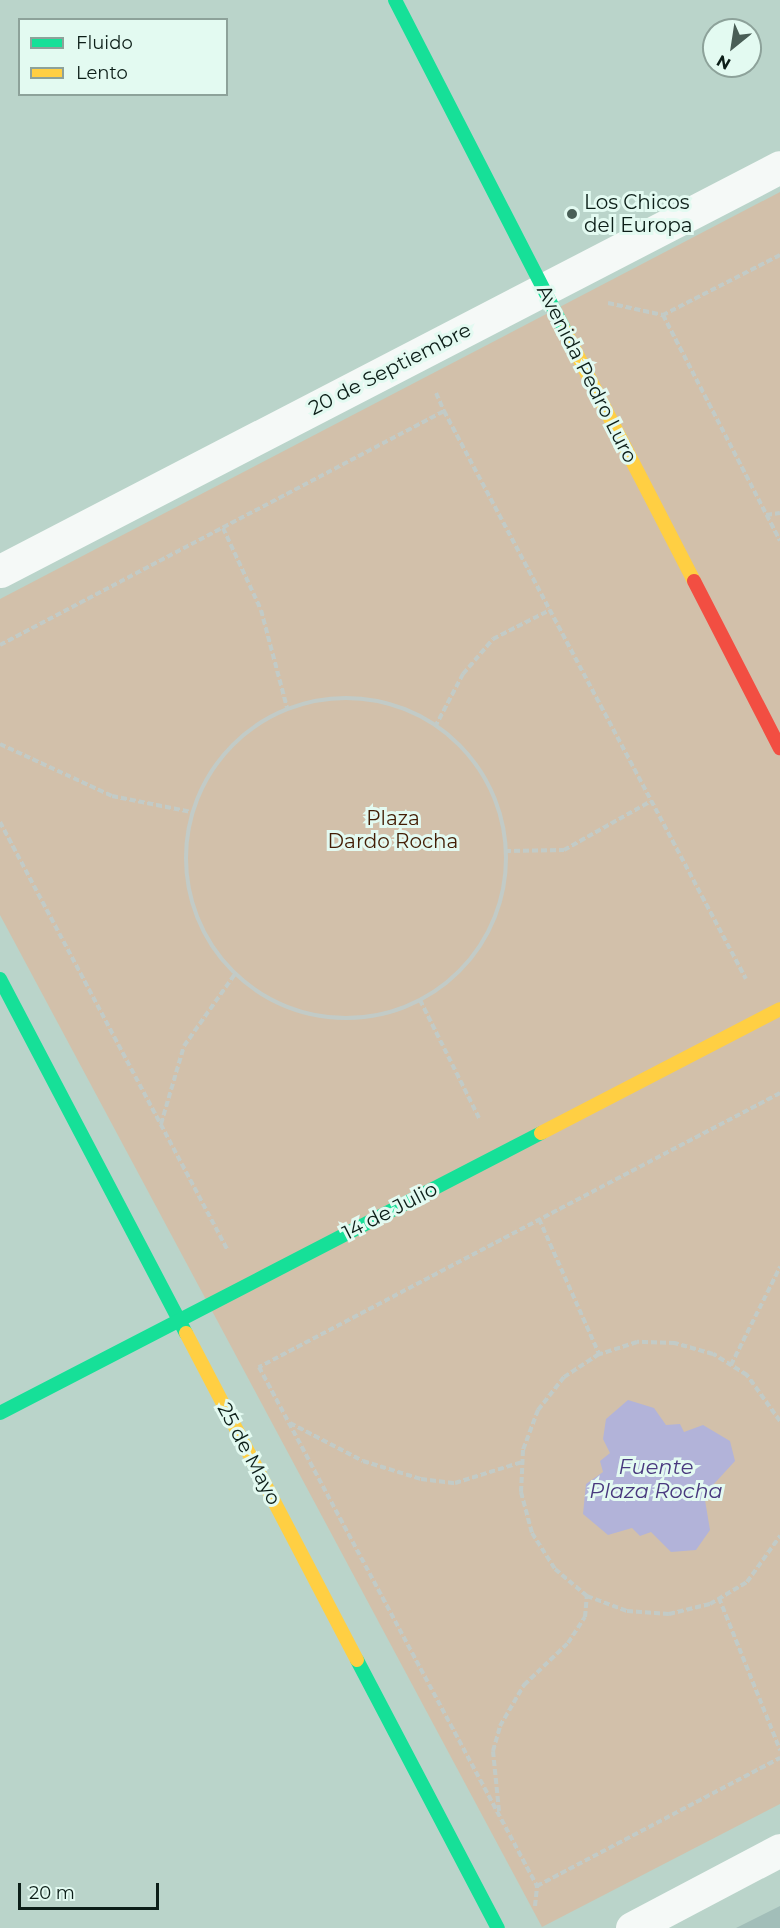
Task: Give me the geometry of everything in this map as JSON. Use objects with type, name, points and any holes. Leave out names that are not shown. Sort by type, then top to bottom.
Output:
[{"type":"street","name":"Avenida Pedro Luro","points":[[394,0],[780,748]]},
{"type":"street","name":"20 de Septiembre","points":[[0,571],[780,167]]},
{"type":"street","name":"25 de Mayo","points":[[0,979],[498,1928]]},
{"type":"street","name":"14 de Julio","points":[[0,1413],[780,1009]]},
{"type":"street","points":[[632,1928],[780,1850]]},
{"type":"path","points":[[780,255],[663,315],[780,542]]},
{"type":"path","points":[[0,645],[444,411],[748,983],[738,988]]},
{"type":"path","points":[[766,515],[780,513]]},
{"type":"path","points":[[223,528],[261,610],[287,708]]},
{"type":"path","points":[[435,727],[463,675],[493,639],[550,610]]},
{"type":"path","points":[[344,697],[373,699],[435,727],[472,758],[489,785],[505,851],[495,920],[475,953],[420,1000],[377,1016],[327,1017],[270,1000],[235,974],[211,947],[191,902],[184,862],[191,812],[211,768],[249,729],[287,708],[344,697]]},
{"type":"path","points":[[0,744],[112,796],[191,812]]},
{"type":"path","points":[[505,851],[564,850],[651,801]]},
{"type":"path","points":[[0,822],[231,1256]]},
{"type":"path","points":[[161,1124],[184,1046],[235,974]]},
{"type":"path","points":[[420,1000],[482,1123]]},
{"type":"path","points":[[780,1093],[259,1367],[537,1886],[780,1758]]},
{"type":"path","points":[[472,1129],[492,1118]]},
{"type":"path","points":[[539,1219],[599,1354]]},
{"type":"path","points":[[731,1365],[780,1267]]},
{"type":"path","points":[[780,1421],[759,1389],[731,1365],[675,1343],[637,1342],[599,1354],[564,1377],[538,1410],[522,1462],[521,1492],[532,1533],[555,1569],[587,1596],[627,1611],[669,1614],[719,1598],[747,1582],[780,1536]]},
{"type":"path","points":[[289,1423],[363,1461],[421,1479],[454,1483],[522,1462]]},
{"type":"path","points":[[499,1815],[494,1751],[500,1726],[524,1685],[568,1643],[585,1617],[587,1596]]},
{"type":"path","points":[[719,1598],[780,1750]]},
{"type":"green space","name":"Plaza Dardo Rocha","points":[[780,192],[780,1804],[542,1927],[0,915],[0,599]]},
{"type":"water","name":"Fuente Plaza Rocha","points":[[628,1400],[654,1408],[666,1425],[680,1424],[684,1432],[703,1425],[730,1441],[735,1461],[713,1485],[717,1494],[705,1500],[710,1530],[696,1550],[671,1552],[651,1532],[640,1536],[632,1528],[608,1535],[583,1514],[586,1484],[603,1472],[600,1461],[610,1453],[603,1439],[606,1419]]},
{"type":"building","points":[[780,1906],[780,1928],[736,1928]]},
{"type":"traffic: fast","points":[[395,0],[565,331]]},
{"type":"traffic: fast","points":[[0,979],[186,1333]]},
{"type":"traffic: fast","points":[[0,1413],[541,1133]]},
{"type":"traffic: fast","points":[[357,1660],[498,1928]]},
{"type":"traffic: slow","points":[[565,331],[694,581]]},
{"type":"traffic: slow","points":[[541,1133],[780,1009]]},
{"type":"traffic: slow","points":[[186,1333],[357,1660]]},
{"type":"traffic: jam","points":[[694,581],[780,748]]},
{"type":"place","name":"Los Chicos del Europa","points":[[572,214]]}]
